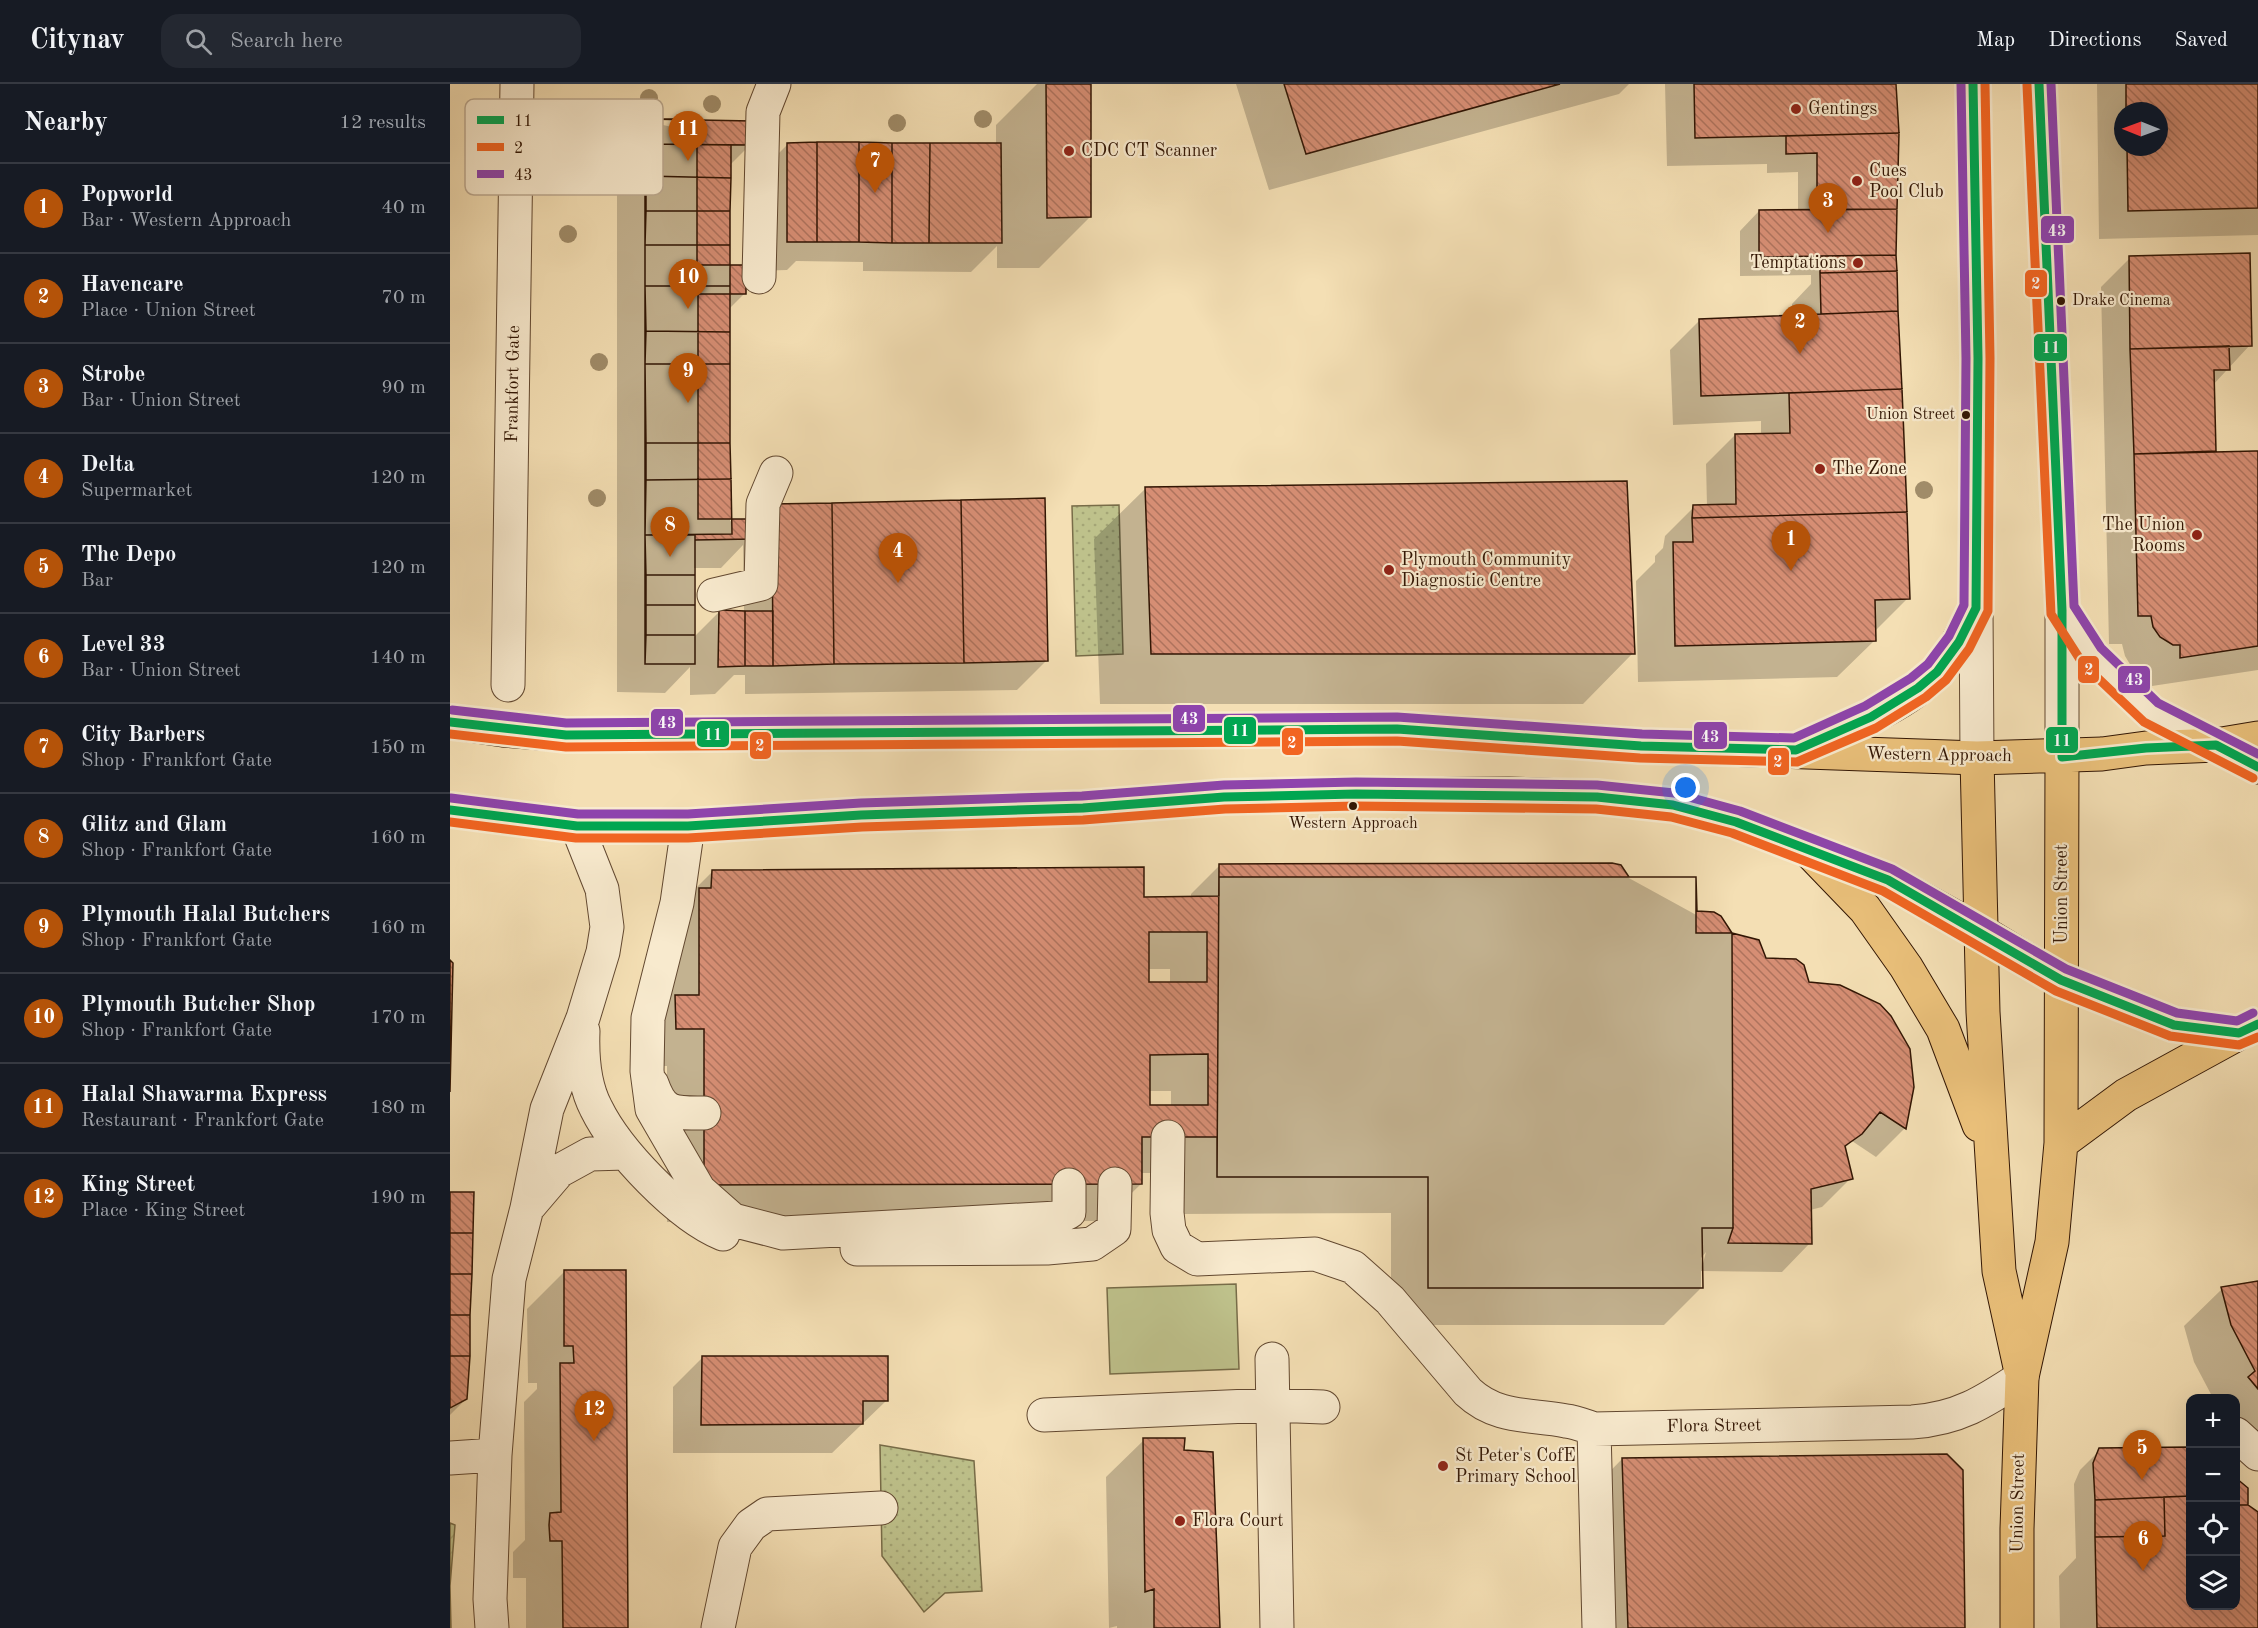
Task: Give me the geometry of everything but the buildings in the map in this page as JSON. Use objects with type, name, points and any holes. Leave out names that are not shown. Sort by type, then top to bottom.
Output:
[{"type":"main road","name":"Western Approach","points":[[450,722],[503,730],[589,735],[1397,729],[1641,746],[1977,758],[2062,757],[2146,748],[2216,746],[2258,738]]},
{"type":"main road","points":[[2216,746],[2258,767]]},
{"type":"main road","name":"Union Street","points":[[2017,1628],[2017,1529],[2022,1377],[2052,1242],[2061,1143],[2062,757]]},
{"type":"main road","name":"Union Street","points":[[1977,758],[1980,931],[1999,1271],[2022,1377]]},
{"type":"main road","points":[[450,810],[577,826],[688,826],[872,814],[1083,808],[1224,797],[1508,794],[1597,797],[1673,806],[1736,822],[1805,846],[1887,880],[1980,931],[2061,980],[2174,1025],[2248,1028]]},
{"type":"main road","points":[[1805,846],[1865,909],[1906,968],[1943,1029],[1983,1136],[1993,1182]]},
{"type":"main road","points":[[2061,1143],[2126,1095],[2248,1028]]},
{"type":"street","name":"Frankfort Gate","points":[[517,84],[517,99]]},
{"type":"street","points":[[759,277],[763,112],[774,84]]},
{"type":"street","name":"Union Street","points":[[1973,84],[1978,358],[1977,758]]},
{"type":"street","name":"Union Street","points":[[2039,84],[2062,610],[2062,757]]},
{"type":"street","name":"Frankfort Gate","points":[[508,685],[515,195]]},
{"type":"street","points":[[714,595],[761,584],[763,504],[776,472]]},
{"type":"street","points":[[1796,750],[1871,717],[1918,688],[1936,672],[1959,642],[1976,608]]},
{"type":"street","points":[[2062,610],[2092,656],[2151,713],[2216,746]]},
{"type":"street","points":[[492,1628],[490,1599],[495,1455],[509,1279],[527,1208],[547,1109],[584,1018],[603,952],[607,927],[602,889],[577,826]]},
{"type":"street","points":[[688,826],[677,903],[648,1018],[647,1071],[652,1109],[699,1190],[733,1220],[783,1233],[1057,1218],[1069,1212],[1069,1185]]},
{"type":"street","points":[[584,1018],[582,1062],[595,1108],[626,1154],[652,1182],[720,1233],[757,1246],[802,1249],[957,1250],[1092,1244],[1114,1229],[1115,1184]]},
{"type":"street","points":[[647,1071],[659,1102],[677,1113],[704,1113]]},
{"type":"street","name":"Flora Street","points":[[1167,1137],[1167,1213],[1169,1230],[1178,1247],[1197,1258],[1315,1254],[1353,1268],[1390,1300],[1428,1348],[1480,1404],[1500,1413],[1567,1421],[1594,1429],[1942,1420],[1984,1402],[2022,1377]]},
{"type":"street","points":[[527,1208],[558,1171],[590,1154],[626,1154]]},
{"type":"street","points":[[1272,1359],[1277,1628]]},
{"type":"street","points":[[1044,1415],[1272,1405],[1323,1407]]},
{"type":"street","points":[[1594,1429],[1599,1628]]},
{"type":"street","points":[[2240,1438],[2258,1454]]},
{"type":"street","points":[[450,1458],[495,1455]]},
{"type":"street","points":[[718,1628],[735,1547],[751,1525],[767,1514],[881,1508]]},
{"type":"green space","points":[[1119,505],[1123,654],[1076,656],[1072,506]]},
{"type":"green space","points":[[1236,1284],[1239,1369],[1110,1374],[1107,1288]]},
{"type":"green space","points":[[880,1445],[974,1461],[982,1591],[945,1593],[924,1612],[882,1556]]},
{"type":"green space","points":[[450,1523],[455,1525],[450,1586]]},
{"type":"transit line","name":"43","points":[[452,710],[566,723],[1397,717],[1642,734],[1794,738],[1865,706],[1911,678],[1928,664],[1949,636],[1964,605],[1966,358],[1961,84]]},
{"type":"transit line","name":"11","points":[[450,722],[566,735],[1397,729],[1641,746],[1796,750],[1871,717],[1918,688],[1937,672],[1959,642],[1976,608],[1978,358],[1973,84]]},
{"type":"transit line","name":"2","points":[[450,734],[566,747],[1397,741],[1640,758],[1797,762],[1876,728],[1926,697],[1946,680],[1969,649],[1988,611],[1990,358],[1985,84]]},
{"type":"transit line","name":"11","points":[[2039,84],[2062,610],[2062,757],[2146,748],[2216,745],[2258,767]]},
{"type":"transit line","name":"43","points":[[2051,84],[2074,606],[2101,648],[2158,703],[2258,754]]},
{"type":"transit line","name":"2","points":[[2027,85],[2051,614],[2083,664],[2144,722],[2253,778]]},
{"type":"transit line","name":"43","points":[[451,798],[578,814],[688,814],[861,803],[1082,796],[1224,785],[1356,782],[1597,785],[1674,793],[1740,811],[1892,869],[2066,969],[2177,1013],[2237,1021],[2253,1013]]},
{"type":"transit line","name":"11","points":[[450,810],[577,826],[688,826],[861,815],[1083,808],[1224,797],[1356,794],[1597,797],[1673,805],[1736,822],[1888,880],[2061,980],[2174,1025],[2239,1033],[2258,1024]]},
{"type":"transit line","name":"2","points":[[450,822],[576,838],[688,838],[862,827],[1083,820],[1225,809],[1356,806],[1596,809],[1671,817],[1732,833],[1883,891],[2056,991],[2170,1036],[2239,1045],[2258,1037]]},
{"type":"place","name":"Gentings","points":[[1796,109]]},
{"type":"place","name":"CDC CT Scanner","points":[[1069,151]]},
{"type":"place","name":"Halal Shawarma Express","points":[[688,161]]},
{"type":"place","name":"Cues Pool Club","points":[[1857,181]]},
{"type":"place","name":"City Barbers","points":[[875,193]]},
{"type":"place","name":"Strobe","points":[[1828,233]]},
{"type":"place","name":"Temptations","points":[[1858,263]]},
{"type":"place","name":"Drake Cinema","points":[[2061,301]]},
{"type":"place","name":"Plymouth Butcher Shop","points":[[688,309]]},
{"type":"place","name":"Havencare","points":[[1800,354]]},
{"type":"place","name":"Plymouth Halal Butchers","points":[[688,403]]},
{"type":"place","name":"Union Street","points":[[1966,415]]},
{"type":"place","name":"The Zone","points":[[1820,469]]},
{"type":"place","name":"The Union Rooms","points":[[2197,535]]},
{"type":"place","name":"Glitz and Glam","points":[[670,557]]},
{"type":"place","name":"Plymouth Community Diagnostic Centre","points":[[1389,570]]},
{"type":"place","name":"Popworld","points":[[1791,571]]},
{"type":"place","name":"Delta","points":[[898,583]]},
{"type":"place","name":"Western Approach","points":[[1353,806]]},
{"type":"place","name":"King Street","points":[[594,1441]]},
{"type":"place","name":"St Peter's CofE Primary School","points":[[1443,1466]]},
{"type":"place","name":"The Depo","points":[[2142,1480]]},
{"type":"place","name":"Flora Court","points":[[1180,1521]]},
{"type":"place","name":"Level 33","points":[[2143,1571]]}]
